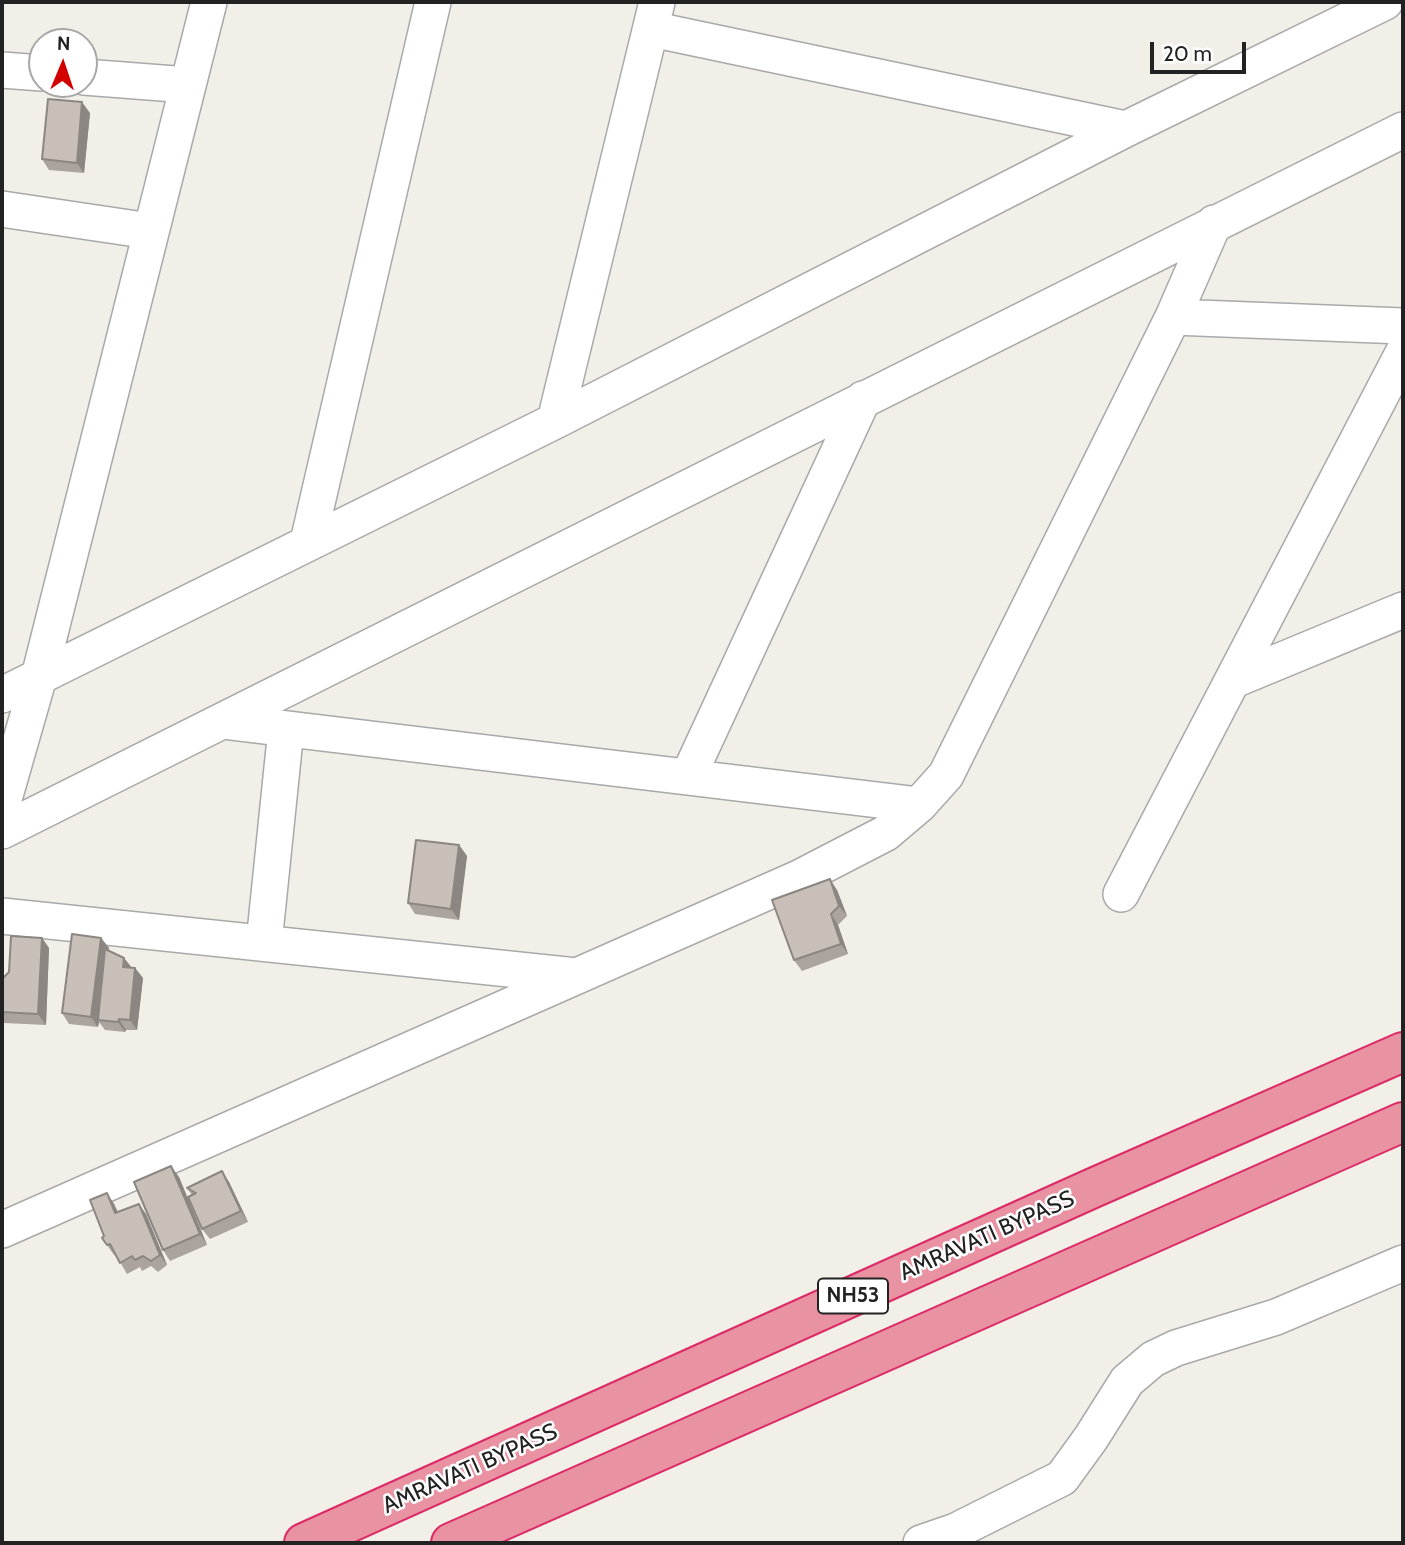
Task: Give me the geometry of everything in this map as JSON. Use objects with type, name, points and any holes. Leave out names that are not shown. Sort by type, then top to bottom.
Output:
[{"type":"highway","name":"AMRAVATI BYPASS","points":[[304,1543],[1093,1188],[1403,1052]]},
{"type":"highway","name":"NH53","points":[[451,1543],[1403,1122]]},
{"type":"street","points":[[2,806],[39,677],[209,2]]},
{"type":"street","points":[[308,542],[433,2]]},
{"type":"street","points":[[2,695],[555,421],[1126,129],[1385,2]]},
{"type":"street","points":[[555,421],[654,16],[1126,129]]},
{"type":"street","points":[[2,70],[28,72]]},
{"type":"street","points":[[98,78],[188,85]]},
{"type":"street","points":[[2,831],[1403,130]]},
{"type":"street","points":[[2,209],[150,231]]},
{"type":"street","points":[[2,1230],[799,878],[886,833],[919,805],[946,775],[1172,317],[1213,223]]},
{"type":"street","points":[[1172,317],[1403,326]]},
{"type":"street","points":[[1121,894],[1403,354]]},
{"type":"street","points":[[688,777],[863,400]]},
{"type":"street","points":[[1234,680],[1403,610]]},
{"type":"street","points":[[222,720],[919,805]]},
{"type":"street","points":[[264,943],[286,729]]},
{"type":"street","points":[[2,916],[578,976]]},
{"type":"street","points":[[921,1543],[956,1531],[1062,1478],[1127,1381],[1153,1359],[1176,1348],[1276,1317],[1403,1263]]},
{"type":"building","points":[[48,99],[82,102],[77,163],[42,159]]},
{"type":"building","points":[[416,840],[459,845],[451,909],[408,903]]},
{"type":"building","points":[[830,879],[839,906],[831,914],[841,944],[794,960],[772,900]]},
{"type":"building","points":[[72,934],[101,938],[91,1017],[62,1013]]},
{"type":"building","points":[[11,936],[42,938],[38,1014],[2,1012],[2,979],[9,972]]},
{"type":"building","points":[[105,949],[124,958],[123,967],[135,968],[130,1020],[98,1020]]},
{"type":"building","points":[[171,1166],[200,1234],[163,1250],[134,1182]]},
{"type":"building","points":[[222,1171],[241,1211],[202,1229],[188,1197],[196,1193],[187,1188]]},
{"type":"building","points":[[107,1193],[115,1213],[139,1204],[160,1255],[151,1261],[143,1256],[135,1260],[132,1256],[120,1263],[110,1244],[107,1245],[102,1238],[104,1236],[90,1200]]}]
